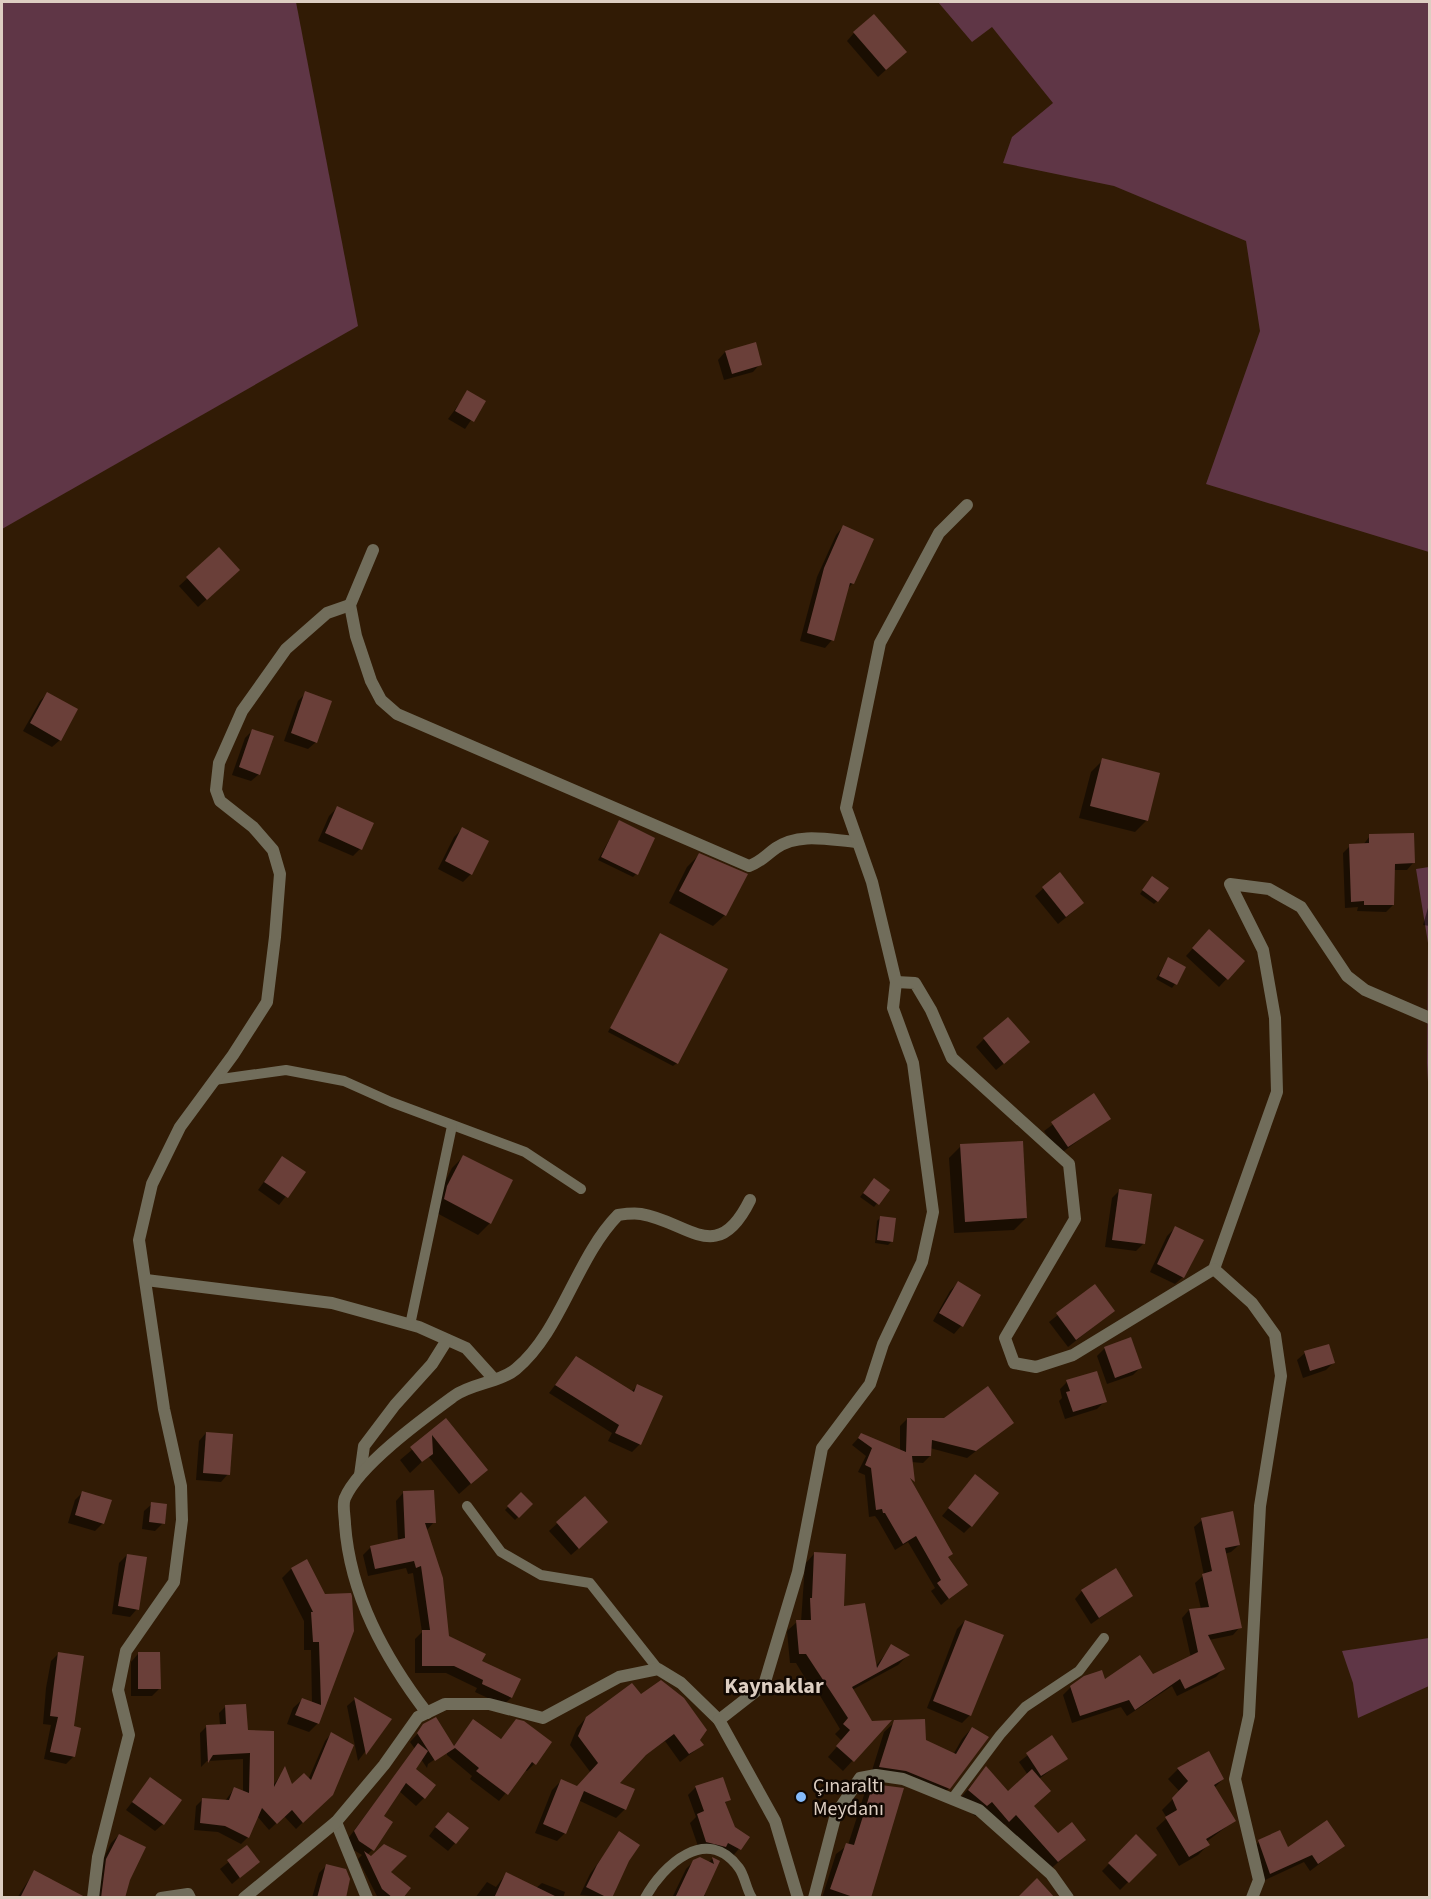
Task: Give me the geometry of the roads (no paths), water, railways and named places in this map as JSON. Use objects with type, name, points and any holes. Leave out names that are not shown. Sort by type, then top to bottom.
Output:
[{"type":"street","points":[[719,1720],[764,1685],[798,1572],[822,1448],[870,1384],[883,1344],[922,1262],[933,1212],[913,1063],[893,1008],[896,982],[872,882],[856,842],[846,808],[880,643],[939,533],[967,505]]},
{"type":"street","points":[[373,550],[350,604],[356,636],[371,681],[381,700],[397,714],[749,866],[760,862],[777,847],[800,838],[856,842]]},
{"type":"street","points":[[93,1898],[98,1857],[129,1735],[118,1690],[126,1651],[174,1582],[182,1520],[181,1486],[164,1409],[139,1240],[152,1184],[180,1127],[267,1002],[280,874],[273,850],[253,827],[220,801],[216,790],[219,763],[242,711],[286,649],[327,613],[350,604]]},
{"type":"street","points":[[896,982],[915,983],[931,1010],[952,1058],[1069,1164],[1075,1219],[1005,1338],[1014,1363],[1036,1367],[1073,1355],[1214,1269],[1277,1092],[1275,1017],[1263,950],[1230,884],[1269,890],[1301,907],[1347,976],[1365,990],[1430,1018]]},
{"type":"street","points":[[427,1713],[398,1675],[363,1605],[347,1552],[344,1499],[360,1475],[457,1394],[515,1370],[539,1343],[587,1257],[604,1230],[618,1215],[641,1214],[702,1237],[725,1232],[740,1221],[750,1200]]},
{"type":"street","points":[[1214,1269],[1252,1303],[1275,1335],[1281,1376],[1260,1506],[1249,1716],[1235,1779],[1259,1880],[1252,1898]]},
{"type":"street","points":[[146,1280],[332,1303],[410,1325],[465,1348],[494,1379]]},
{"type":"street","points":[[360,1475],[364,1446],[432,1364],[447,1340]]},
{"type":"street","points":[[243,1898],[336,1822],[384,1764],[418,1717],[445,1704],[489,1704],[543,1718],[619,1677],[658,1669],[681,1683],[719,1720],[775,1821],[798,1898]]},
{"type":"street","points":[[814,1898],[836,1814],[860,1778],[876,1775],[903,1779],[979,1810],[1051,1874],[1068,1898]]},
{"type":"street","points":[[336,1822],[367,1898]]},
{"type":"street","points":[[161,1898],[188,1894],[190,1898]]},
{"type":"lane","points":[[214,1080],[286,1070],[344,1081],[452,1126],[525,1152],[582,1189]]},
{"type":"lane","points":[[410,1325],[452,1126]]},
{"type":"lane","points":[[467,1506],[501,1552],[541,1575],[590,1583],[658,1669]]},
{"type":"lane","points":[[952,1799],[999,1735],[1018,1714],[1079,1671],[1104,1638]]},
{"type":"lane","points":[[645,1898],[655,1879],[686,1852],[701,1848],[720,1853],[739,1868],[750,1897]]},
{"type":"place","name":"Çınaraltı Meydanı","points":[[801,1797]]},
{"type":"district","name":"Kaynaklar","points":[[774,1686]]}]
